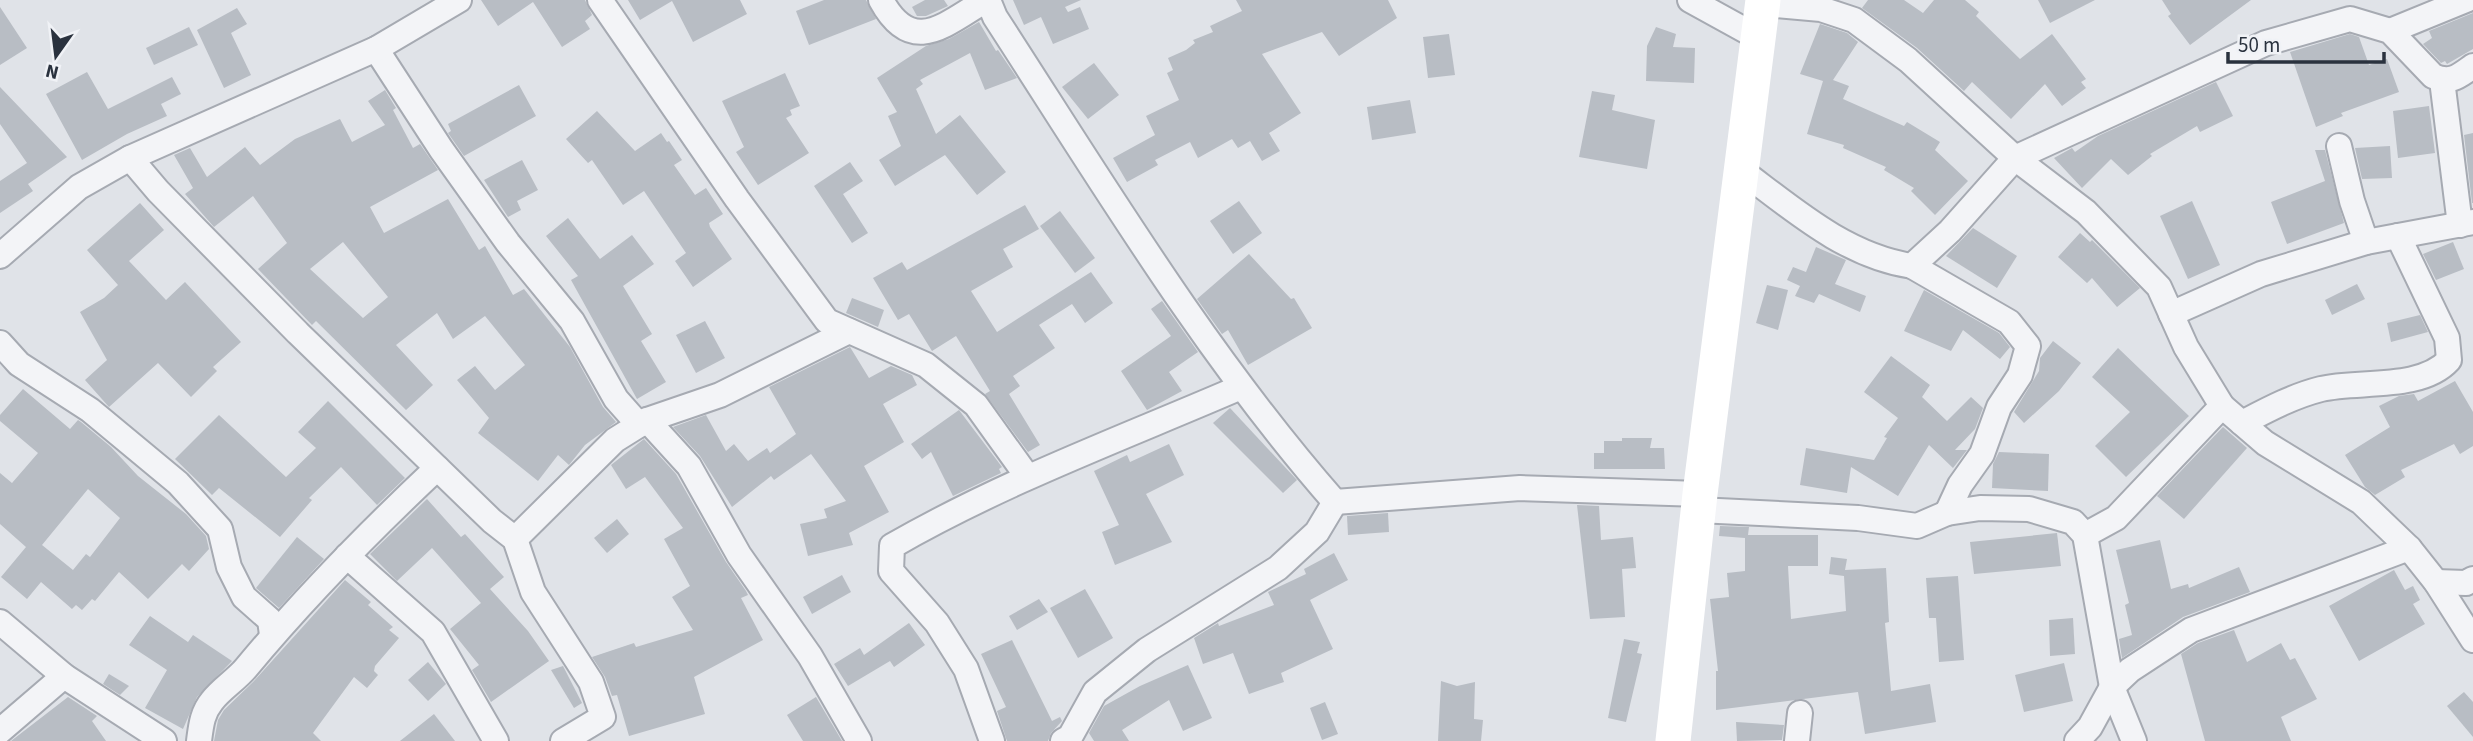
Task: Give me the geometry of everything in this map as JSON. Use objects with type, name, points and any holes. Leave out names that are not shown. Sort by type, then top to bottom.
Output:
[{"type":"main road","points":[[1673,741],[1699,502],[1763,2]]},
{"type":"street","points":[[3,251],[79,187],[130,158],[376,49],[460,0]]},
{"type":"street","points":[[600,0],[737,199],[827,321],[926,365],[976,405],[1027,476]]},
{"type":"street","points":[[881,0],[891,19],[907,32],[942,26],[987,0],[995,17],[1076,142],[1241,387],[1335,502]]},
{"type":"street","points":[[1690,0],[1759,38]]},
{"type":"street","points":[[2390,31],[2466,0]]},
{"type":"street","points":[[1763,2],[1821,9],[1854,20],[1908,60],[2015,158],[2086,212],[2159,287],[2186,347],[2222,406],[2265,443],[2361,502],[2409,548],[2436,582],[2473,640]]},
{"type":"street","points":[[1912,267],[1950,231],[2015,158],[2266,43],[2350,19],[2390,31],[2433,76],[2442,80],[2454,80],[2473,66]]},
{"type":"street","points":[[376,49],[441,149],[508,243],[572,321],[616,399],[689,466],[738,555],[810,656],[859,741]]},
{"type":"street","points":[[2171,313],[2261,274],[2366,242],[2466,223],[2442,80]]},
{"type":"street","points":[[2339,146],[2352,201],[2366,242]]},
{"type":"street","points":[[130,158],[158,191],[242,276],[492,521],[515,539],[533,592],[591,682],[603,717],[563,741]]},
{"type":"street","points":[[1742,171],[1821,230],[1882,262],[1912,267],[2010,322],[2028,346],[2020,375],[1999,407],[1982,454],[1960,485],[1947,513]]},
{"type":"street","points":[[2242,423],[2284,402],[2323,388],[2383,385],[2441,369],[2449,360],[2446,338],[2398,236]]},
{"type":"street","points":[[515,539],[615,440],[643,422],[720,395],[849,331]]},
{"type":"street","points":[[0,344],[19,364],[90,410],[178,483],[220,529],[229,567],[244,597],[270,621],[272,635]]},
{"type":"street","points":[[992,741],[966,668],[937,623],[891,571],[892,547],[943,517],[1027,476],[1241,387]]},
{"type":"street","points":[[2085,535],[2116,517],[2152,483],[2222,406]]},
{"type":"street","points":[[199,741],[202,718],[212,700],[245,670],[272,635],[347,556],[437,468]]},
{"type":"street","points":[[1335,502],[1520,488],[1699,502],[1917,526],[1947,513],[1980,508],[2029,509],[2073,522],[2085,535],[2112,687],[2134,741]]},
{"type":"street","points":[[1063,741],[1070,737],[1095,692],[1147,650],[1279,568],[1317,532],[1335,502]]},
{"type":"street","points":[[2077,741],[2090,727],[2112,687],[2130,670],[2191,630],[2409,548]]},
{"type":"street","points":[[347,556],[433,632],[496,741]]},
{"type":"street","points":[[2436,582],[2466,583],[2473,579]]},
{"type":"street","points":[[0,622],[64,676],[164,741]]},
{"type":"street","points":[[0,731],[36,703],[64,676]]},
{"type":"street","points":[[1797,741],[1800,713]]},
{"type":"building","points":[[481,0],[585,0],[592,15],[585,21],[590,29],[562,47],[533,2],[498,26]]},
{"type":"building","points":[[628,0],[740,0],[747,14],[693,42],[672,1],[640,20]]},
{"type":"building","points":[[824,0],[866,0],[876,19],[809,45],[796,11]]},
{"type":"building","points":[[925,0],[944,0],[948,6],[926,16],[917,16],[912,7]]},
{"type":"building","points":[[1013,0],[1081,0],[1065,7],[1068,12],[1080,7],[1089,29],[1053,44],[1041,17],[1024,25]]},
{"type":"building","points":[[1236,0],[1388,0],[1397,18],[1339,56],[1322,32],[1262,54],[1301,113],[1269,133],[1280,151],[1262,161],[1250,141],[1238,148],[1232,139],[1198,158],[1190,142],[1155,160],[1158,165],[1127,182],[1113,158],[1155,135],[1146,116],[1179,100],[1167,73],[1173,70],[1168,58],[1186,50],[1195,43],[1193,40],[1213,32],[1210,26],[1242,11]]},
{"type":"building","points":[[1868,0],[1904,0],[1923,13],[1934,0],[1965,0],[1979,12],[1976,16],[2020,59],[2052,34],[2086,79],[2081,82],[2086,88],[2062,106],[2045,84],[2011,119],[1972,82],[1964,91],[1917,48],[1862,8]]},
{"type":"building","points":[[2038,0],[2095,0],[2050,23]]},
{"type":"building","points":[[2162,0],[2251,0],[2190,45],[2168,16],[2171,14]]},
{"type":"building","points":[[0,7],[27,48],[0,65]]},
{"type":"building","points":[[237,8],[247,24],[231,33],[251,75],[224,88],[197,30]]},
{"type":"building","points":[[2473,13],[2473,49],[2447,64],[2445,61],[2441,63],[2423,44],[2432,38],[2429,31]]},
{"type":"building","points":[[979,22],[996,51],[998,50],[1017,78],[985,90],[970,53],[920,80],[923,84],[916,89],[936,134],[960,115],[1006,172],[977,195],[945,155],[895,186],[879,160],[901,146],[888,116],[897,112],[877,78],[926,46],[949,39]]},
{"type":"building","points":[[1820,24],[1847,33],[1858,42],[1833,80],[1849,86],[1843,99],[1904,126],[1907,122],[1940,142],[1935,150],[1968,181],[1935,215],[1911,191],[1914,188],[1884,170],[1886,167],[1843,148],[1844,145],[1807,134],[1823,81],[1800,74]]},
{"type":"building","points":[[189,27],[198,45],[154,65],[146,48]]},
{"type":"building","points":[[1656,27],[1676,34],[1673,47],[1695,48],[1694,83],[1646,81],[1647,46]]},
{"type":"building","points":[[1449,34],[1455,75],[1428,78],[1423,37]]},
{"type":"building","points":[[2350,34],[2359,37],[2369,65],[2387,59],[2399,92],[2341,113],[2343,116],[2316,127],[2290,52]]},
{"type":"building","points":[[1094,63],[1119,95],[1088,119],[1062,87]]},
{"type":"building","points":[[87,72],[108,109],[172,77],[181,94],[161,104],[167,116],[127,134],[82,160],[46,94]]},
{"type":"building","points":[[785,73],[800,106],[790,110],[792,115],[786,118],[809,153],[758,185],[736,152],[744,147],[722,101]]},
{"type":"building","points":[[2216,82],[2233,116],[2200,132],[2197,126],[2150,154],[2152,156],[2128,175],[2111,159],[2082,188],[2054,158],[2072,148],[2075,152],[2098,136]]},
{"type":"building","points":[[519,85],[536,116],[464,156],[448,133],[451,131],[448,124]]},
{"type":"building","points":[[0,87],[67,157],[28,184],[33,191],[0,213],[0,181],[27,163],[0,124]]},
{"type":"building","points":[[385,90],[413,148],[420,144],[438,170],[370,207],[384,233],[448,199],[479,250],[485,246],[513,295],[524,289],[570,347],[603,407],[616,422],[585,445],[569,465],[558,455],[538,481],[478,433],[489,418],[457,380],[475,366],[495,390],[525,365],[485,316],[453,339],[437,313],[396,345],[433,385],[406,410],[316,321],[312,325],[258,269],[287,243],[253,196],[214,227],[185,194],[193,188],[174,155],[190,148],[207,177],[245,147],[260,165],[295,139],[340,119],[352,142],[385,125],[368,101]],"holes":[[[343,242],[388,297],[363,318],[310,269]]]},
{"type":"building","points":[[1592,91],[1615,95],[1612,110],[1655,120],[1647,169],[1579,157]]},
{"type":"building","points":[[1410,100],[1416,133],[1372,140],[1367,107]]},
{"type":"building","points":[[2429,106],[2435,153],[2398,158],[2393,111]]},
{"type":"building","points":[[597,111],[635,151],[661,133],[682,160],[674,165],[695,195],[706,188],[723,214],[709,223],[732,259],[693,287],[675,261],[686,253],[644,191],[623,205],[592,160],[588,163],[566,139]]},
{"type":"building","points":[[2473,133],[2473,203],[2472,203],[2464,135]]},
{"type":"building","points":[[2390,146],[2392,178],[2362,179],[2355,148]]},
{"type":"building","points":[[2315,150],[2325,150],[2344,223],[2287,244],[2271,202],[2325,181]]},
{"type":"building","points":[[522,160],[538,190],[517,201],[521,210],[508,217],[484,180]]},
{"type":"building","points":[[850,162],[863,181],[843,194],[868,233],[852,243],[814,186]]},
{"type":"building","points":[[1239,201],[1262,233],[1233,254],[1210,221]]},
{"type":"building","points":[[2192,201],[2220,265],[2188,279],[2160,216]]},
{"type":"building","points":[[140,203],[164,230],[129,261],[166,300],[185,282],[241,342],[213,367],[217,371],[191,397],[158,363],[109,407],[85,380],[107,360],[80,312],[104,298],[118,285],[87,250]]},
{"type":"building","points":[[1025,205],[1039,229],[1003,249],[1013,267],[971,291],[997,332],[1091,272],[1113,303],[1085,323],[1072,304],[1039,325],[1055,348],[1013,376],[1020,386],[1009,394],[1040,445],[1028,452],[985,394],[990,391],[956,336],[932,351],[909,314],[898,320],[873,278],[902,262],[907,270]]},
{"type":"building","points":[[1060,211],[1095,258],[1075,273],[1040,226]]},
{"type":"building","points":[[568,218],[600,259],[632,235],[654,264],[623,286],[652,334],[641,341],[666,382],[637,399],[571,280],[578,276],[546,236]]},
{"type":"building","points":[[1973,228],[2017,256],[1997,288],[1946,256]]},
{"type":"building","points":[[2080,233],[2090,242],[2092,240],[2140,288],[2117,307],[2092,278],[2087,283],[2058,257]]},
{"type":"building","points":[[2453,242],[2464,269],[2436,280],[2423,254]]},
{"type":"building","points":[[1816,247],[1846,260],[1835,284],[1866,296],[1860,312],[1819,294],[1814,303],[1795,296],[1800,286],[1787,280],[1793,267],[1806,272]]},
{"type":"building","points":[[1249,254],[1291,299],[1294,298],[1312,328],[1248,365],[1228,330],[1222,334],[1197,299]]},
{"type":"building","points":[[2357,284],[2365,299],[2332,315],[2325,300]]},
{"type":"building","points":[[1767,285],[1788,290],[1778,330],[1756,323]]},
{"type":"building","points":[[1924,290],[1999,333],[2010,347],[2000,359],[1963,330],[1951,351],[1904,331]]},
{"type":"building","points":[[852,298],[884,310],[878,327],[846,313]]},
{"type":"building","points":[[1162,301],[1198,352],[1169,372],[1182,391],[1147,410],[1121,371],[1171,336],[1151,309]]},
{"type":"building","points":[[2420,315],[2428,332],[2391,342],[2387,323]]},
{"type":"building","points":[[705,321],[725,358],[696,373],[676,335]]},
{"type":"building","points":[[2053,341],[2081,363],[2059,391],[2024,423],[2014,412],[2039,371],[2040,358]]},
{"type":"building","points":[[850,347],[869,378],[891,366],[912,375],[917,385],[883,404],[904,442],[864,466],[889,512],[849,533],[853,545],[808,556],[800,524],[827,518],[824,509],[846,501],[811,454],[774,480],[771,476],[732,507],[700,456],[673,427],[706,415],[726,451],[734,444],[748,461],[767,448],[770,453],[796,434],[769,387]]},
{"type":"building","points":[[2118,348],[2189,416],[2126,477],[2095,446],[2130,412],[2092,377]]},
{"type":"building","points":[[1891,356],[1930,385],[1922,397],[1947,421],[1971,397],[1983,408],[1975,429],[1955,450],[1967,450],[1953,468],[1929,445],[1898,496],[1851,467],[1847,493],[1800,485],[1806,448],[1874,460],[1887,438],[1884,437],[1898,418],[1864,392]]},
{"type":"building","points":[[2455,381],[2473,412],[2473,446],[2460,454],[2454,444],[2401,470],[2405,477],[2375,495],[2365,487],[2345,455],[2390,427],[2379,406],[2399,396],[2414,394],[2418,401]]},
{"type":"building","points":[[23,389],[70,429],[78,420],[111,447],[138,476],[186,514],[206,536],[209,549],[189,571],[182,564],[148,599],[119,572],[95,601],[92,599],[82,610],[76,605],[72,609],[41,582],[27,599],[1,577],[26,547],[0,524],[0,473],[12,483],[38,453],[0,421],[0,415]],"holes":[[[88,489],[120,518],[90,557],[86,554],[73,570],[42,545]]]},
{"type":"building","points":[[328,401],[405,478],[377,505],[341,467],[309,498],[312,500],[280,537],[219,488],[212,495],[175,459],[219,415],[286,477],[316,448],[298,432]]},
{"type":"building","points":[[1230,408],[1297,480],[1283,493],[1213,423]]},
{"type":"building","points":[[959,410],[1002,467],[999,469],[1001,473],[953,496],[931,452],[922,459],[911,444]]},
{"type":"building","points":[[2223,427],[2247,448],[2184,519],[2157,496]]},
{"type":"building","points":[[1622,438],[1652,438],[1650,448],[1664,448],[1665,469],[1594,469],[1594,453],[1604,453],[1604,441],[1622,441]]},
{"type":"building","points":[[644,439],[676,474],[726,562],[746,591],[748,595],[741,598],[763,640],[694,677],[705,714],[629,736],[617,695],[612,696],[605,677],[592,657],[634,643],[636,647],[693,630],[672,597],[690,586],[664,539],[683,528],[645,477],[626,489],[611,465]]},
{"type":"building","points":[[1169,444],[1184,475],[1146,494],[1172,542],[1115,565],[1102,532],[1119,525],[1094,471],[1127,455],[1130,462]]},
{"type":"building","points":[[1999,452],[2049,454],[2048,491],[1992,488],[1993,464]]},
{"type":"building","points":[[427,499],[461,537],[465,534],[504,577],[490,589],[528,631],[549,661],[491,702],[472,670],[479,665],[450,629],[481,603],[432,548],[397,581],[370,554]]},
{"type":"building","points":[[1577,505],[1599,506],[1601,540],[1633,537],[1636,568],[1622,569],[1625,617],[1590,619]]},
{"type":"building","points":[[1388,513],[1389,532],[1348,535],[1347,516]]},
{"type":"building","points":[[617,519],[629,534],[607,553],[594,538]]},
{"type":"building","points":[[1720,526],[1749,527],[1748,535],[1818,535],[1818,566],[1788,566],[1791,619],[1846,611],[1844,576],[1829,574],[1831,557],[1847,559],[1845,570],[1886,568],[1889,622],[1885,623],[1891,691],[1930,684],[1936,722],[1865,734],[1858,692],[1716,710],[1718,671],[1710,599],[1729,597],[1727,573],[1745,571],[1745,538],[1719,536]]},
{"type":"building","points":[[2057,533],[2061,566],[1974,574],[1970,542]]},
{"type":"building","points":[[297,537],[324,559],[279,608],[256,588]]},
{"type":"building","points":[[2160,540],[2171,589],[2188,584],[2189,588],[2239,567],[2250,592],[2183,617],[2122,658],[2119,639],[2132,635],[2125,605],[2129,603],[2116,550]]},
{"type":"building","points":[[1334,553],[1348,580],[1310,600],[1333,649],[1281,673],[1284,682],[1249,694],[1233,653],[1203,664],[1194,638],[1218,623],[1219,626],[1274,605],[1268,592],[1306,574],[1304,569]]},
{"type":"building","points":[[2394,570],[2405,590],[2413,586],[2420,600],[2413,604],[2425,624],[2359,661],[2329,606]]},
{"type":"building","points":[[842,575],[851,592],[812,614],[803,597]]},
{"type":"building","points":[[1958,576],[1964,660],[1939,662],[1936,618],[1929,618],[1926,578]]},
{"type":"building","points":[[345,580],[371,602],[368,605],[393,627],[389,630],[399,638],[375,666],[374,671],[378,675],[367,688],[354,677],[313,733],[321,741],[214,741],[218,720],[224,710],[253,682]]},
{"type":"building","points":[[1085,589],[1113,638],[1078,658],[1050,608]]},
{"type":"building","points":[[1039,599],[1048,612],[1017,630],[1009,616]]},
{"type":"building","points":[[150,616],[188,642],[193,635],[232,661],[197,697],[183,729],[145,708],[167,670],[129,645]]},
{"type":"building","points":[[2073,618],[2075,654],[2050,656],[2049,620]]},
{"type":"building","points":[[909,623],[925,645],[894,667],[890,661],[848,686],[834,664],[860,648],[864,655]]},
{"type":"building","points":[[2234,630],[2247,662],[2281,643],[2290,660],[2295,658],[2317,699],[2281,717],[2291,741],[2205,741],[2181,654],[2198,643]]},
{"type":"building","points":[[1624,639],[1640,642],[1637,653],[1642,654],[1626,722],[1608,718]]},
{"type":"building","points":[[1012,640],[1052,721],[1060,717],[1062,721],[1051,733],[1048,741],[1007,741],[997,711],[1006,707],[981,654]]},
{"type":"building","points":[[428,662],[446,684],[428,701],[408,680]]},
{"type":"building","points":[[2064,663],[2073,701],[2024,712],[2015,675]]},
{"type":"building","points":[[1188,665],[1212,718],[1183,731],[1169,700],[1122,730],[1129,741],[1094,741],[1089,733],[1104,706],[1140,686]]},
{"type":"building","points":[[563,666],[582,703],[574,708],[551,670]]},
{"type":"building","points":[[109,674],[129,686],[120,695],[103,684]]},
{"type":"building","points":[[1441,681],[1457,686],[1475,682],[1474,719],[1483,720],[1481,741],[1438,741]]},
{"type":"building","points":[[2464,692],[2473,702],[2473,737],[2447,706]]},
{"type":"building","points":[[68,697],[97,716],[92,721],[106,741],[11,741]]},
{"type":"building","points":[[816,697],[842,741],[803,741],[787,715]]},
{"type":"building","points":[[1325,702],[1338,734],[1322,740],[1310,708]]},
{"type":"building","points":[[434,714],[455,741],[400,741]]},
{"type":"building","points":[[1736,722],[1784,725],[1782,740],[1737,741]]}]
